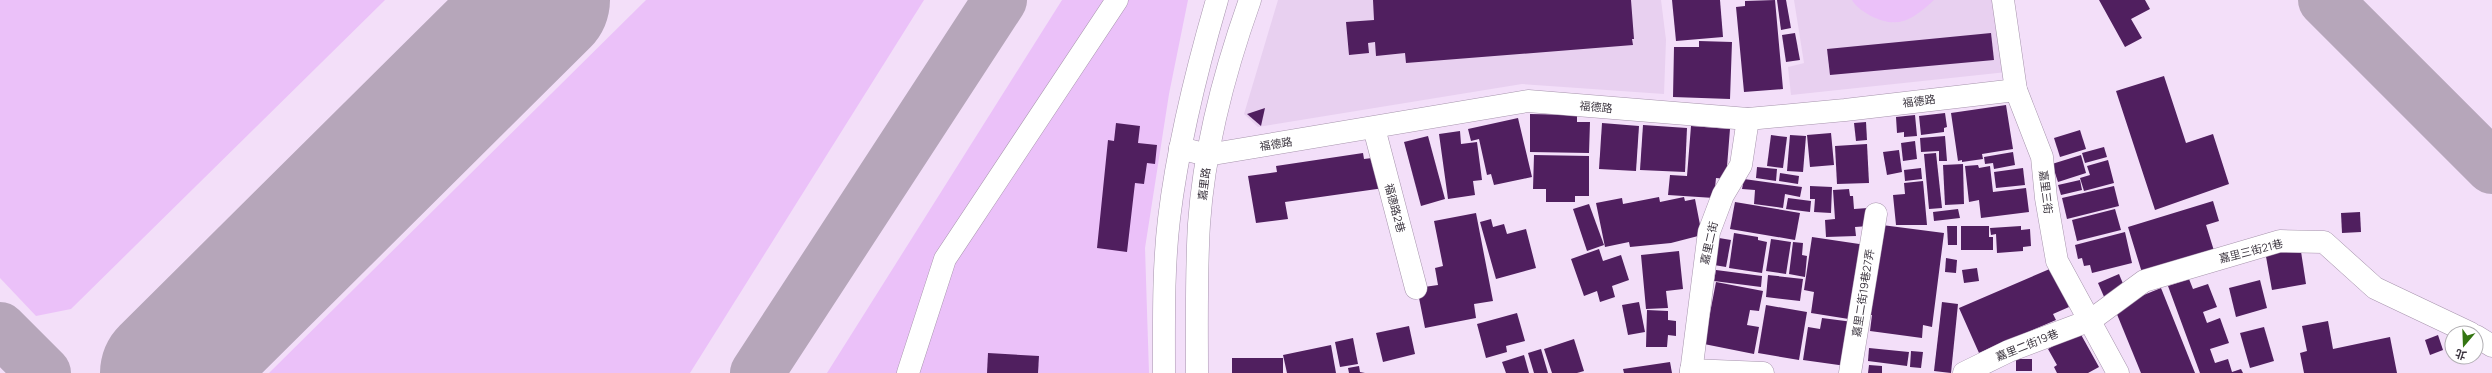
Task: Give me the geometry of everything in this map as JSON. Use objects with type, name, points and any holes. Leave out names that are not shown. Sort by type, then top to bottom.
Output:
[{"type":"street","points":[[908,373],[945,259],[1117,0]]},
{"type":"street","points":[[1164,373],[1169,220],[1180,148],[1195,75],[1217,0]]},
{"type":"street","name":"嘉里路","points":[[1197,373],[1199,224],[1207,156],[1238,34],[1250,0]]},
{"type":"street","name":"嘉里三街","points":[[2003,0],[2016,90],[2042,157],[2046,198],[2057,261],[2091,320],[2118,373]]},
{"type":"street","name":"福德路","points":[[1180,148],[1207,156],[1528,101],[1748,119],[1845,110],[2016,90]]},
{"type":"street","name":"嘉里二街","points":[[1691,371],[1709,232],[1723,195],[1741,165],[1748,119]]},
{"type":"street","name":"福德路2巷","points":[[1374,128],[1416,288]]},
{"type":"street","name":"嘉里二街19巷27弄","points":[[1850,373],[1876,214]]},
{"type":"street","name":"嘉里三街21巷","points":[[2091,320],[2144,281],[2280,241],[2324,242],[2375,288],[2453,325]]},
{"type":"street","name":"嘉里二街19巷","points":[[1964,373],[2009,351],[2091,320]]},
{"type":"street","points":[[1691,371],[1763,373]]},
{"type":"shaded area","points":[[0,0],[385,0],[71,309],[36,316],[0,278]]},
{"type":"shaded area","points":[[646,0],[924,0],[690,373],[269,373]]},
{"type":"shaded area","points":[[1062,0],[1188,0],[1169,94],[1145,248],[1149,373],[827,373]]},
{"type":"shaded area","points":[[1278,0],[1661,0],[1666,40],[1664,94],[1522,84],[1258,127],[1244,114]]},
{"type":"shaded area","points":[[1794,0],[1992,0],[2007,72],[1791,95],[1788,67],[1804,63]]},
{"type":"shaded area","points":[[1852,0],[1934,0],[1912,17],[1898,22],[1890,22],[1871,16],[1858,7]]},
{"type":"building","points":[[1373,0],[1631,0],[1634,39],[1632,39],[1633,45],[1406,63],[1405,53],[1376,56],[1375,42],[1368,43],[1369,53],[1349,55],[1346,22],[1374,20]]},
{"type":"building","points":[[1672,0],[1720,0],[1723,37],[1676,41]]},
{"type":"building","points":[[1775,0],[1783,89],[1744,92],[1736,7],[1745,6],[1745,1]]},
{"type":"building","points":[[1777,0],[1786,0],[1791,28],[1781,30]]},
{"type":"building","points":[[2099,0],[2145,0],[2150,9],[2131,19],[2142,38],[2125,47]]},
{"type":"building","points":[[1795,33],[1800,60],[1786,62],[1782,35]]},
{"type":"building","points":[[1991,33],[1994,60],[1830,75],[1827,49]]},
{"type":"building","points":[[1699,41],[1732,42],[1730,99],[1673,97],[1674,47],[1699,47]]},
{"type":"building","points":[[2164,76],[2186,143],[2213,134],[2229,184],[2155,210],[2116,91]]},
{"type":"building","points":[[2006,105],[2013,149],[1982,154],[1983,159],[1962,162],[1962,160],[1958,161],[1951,113]]},
{"type":"building","points":[[1265,108],[1261,126],[1247,114]]},
{"type":"building","points":[[1945,113],[1947,127],[1944,128],[1944,132],[1921,135],[1919,116]]},
{"type":"building","points":[[1530,114],[1577,115],[1577,122],[1590,122],[1589,153],[1530,152]]},
{"type":"building","points":[[1915,115],[1917,136],[1904,137],[1904,132],[1897,133],[1896,117]]},
{"type":"building","points":[[1518,118],[1532,177],[1494,185],[1491,174],[1487,175],[1479,139],[1471,141],[1468,129]]},
{"type":"building","points":[[1866,122],[1867,140],[1856,141],[1854,123]]},
{"type":"building","points":[[1116,123],[1140,126],[1138,143],[1157,145],[1155,164],[1147,163],[1144,184],[1135,183],[1127,252],[1097,248],[1108,140],[1114,141]]},
{"type":"building","points":[[1602,123],[1639,126],[1636,171],[1599,169]]},
{"type":"building","points":[[1643,125],[1687,128],[1685,172],[1640,170]]},
{"type":"building","points":[[1691,126],[1730,129],[1726,179],[1716,178],[1714,198],[1668,195],[1670,175],[1687,176]]},
{"type":"building","points":[[2080,130],[2086,149],[2060,157],[2054,138]]},
{"type":"building","points":[[1460,131],[1461,144],[1477,142],[1482,180],[1473,181],[1475,195],[1448,199],[1439,134]]},
{"type":"building","points":[[1831,133],[1834,165],[1810,167],[1807,135]]},
{"type":"building","points":[[1771,135],[1787,137],[1783,168],[1767,166]]},
{"type":"building","points":[[1790,135],[1806,136],[1803,172],[1787,171]]},
{"type":"building","points":[[1428,136],[1445,199],[1421,206],[1404,142]]},
{"type":"building","points":[[1945,136],[1947,161],[1939,161],[1939,151],[1921,152],[1920,138]]},
{"type":"building","points":[[1915,141],[1917,159],[1903,161],[1901,143]]},
{"type":"building","points":[[1867,144],[1869,183],[1837,184],[1835,146]]},
{"type":"building","points":[[2104,147],[2107,157],[2085,163],[2082,153]]},
{"type":"building","points":[[1899,150],[1902,172],[1887,175],[1883,152]]},
{"type":"building","points":[[2013,152],[2015,165],[1994,169],[1993,163],[1985,164],[1984,157]]},
{"type":"building","points":[[1363,153],[1364,159],[1380,157],[1384,188],[1285,202],[1288,219],[1256,223],[1248,176],[1277,172],[1276,166]]},
{"type":"building","points":[[1936,153],[1942,208],[1929,209],[1924,154]]},
{"type":"building","points":[[1534,155],[1589,156],[1589,196],[1575,196],[1575,202],[1546,202],[1546,189],[1533,189]]},
{"type":"building","points":[[2081,155],[2086,173],[2058,182],[2052,164]]},
{"type":"building","points":[[2108,160],[2114,183],[2084,191],[2080,178],[2090,175],[2087,166]]},
{"type":"building","points":[[1963,164],[1964,204],[1945,205],[1943,165]]},
{"type":"building","points":[[1978,165],[1979,168],[1990,166],[1993,192],[2026,188],[2029,212],[1981,218],[1979,200],[1969,202],[1965,166]]},
{"type":"building","points":[[1757,167],[1777,169],[1776,181],[1756,178]]},
{"type":"building","points":[[1921,168],[1922,179],[1905,181],[1904,170]]},
{"type":"building","points":[[2023,168],[2025,185],[1996,188],[1994,172]]},
{"type":"building","points":[[1780,173],[1799,176],[1798,184],[1779,181]]},
{"type":"building","points":[[1744,179],[1802,187],[1800,197],[1785,194],[1783,208],[1754,204],[1755,190],[1742,189]]},
{"type":"building","points":[[2080,180],[2082,190],[2061,195],[2058,185]]},
{"type":"building","points":[[1923,181],[1927,225],[1896,225],[1893,195],[1905,194],[1904,183]]},
{"type":"building","points":[[1810,186],[1832,187],[1831,213],[1814,212],[1815,199],[1810,199]]},
{"type":"building","points":[[2114,186],[2119,206],[2067,219],[2062,198]]},
{"type":"building","points":[[1849,189],[1850,196],[1853,196],[1854,209],[1868,208],[1869,226],[1855,227],[1856,236],[1826,237],[1825,220],[1835,219],[1833,190]]},
{"type":"building","points":[[1659,197],[1660,202],[1684,197],[1685,201],[1695,199],[1702,235],[1671,243],[1630,247],[1629,242],[1605,247],[1596,203],[1622,198],[1623,204]]},
{"type":"building","points":[[1788,198],[1811,201],[1810,212],[1786,209]]},
{"type":"building","points":[[2213,201],[2219,221],[2206,225],[2215,254],[2143,276],[2128,227]]},
{"type":"building","points":[[1735,202],[1800,213],[1795,240],[1730,229]]},
{"type":"building","points":[[1589,204],[1604,245],[1587,251],[1573,209]]},
{"type":"building","points":[[1958,209],[1960,218],[1934,221],[1933,212]]},
{"type":"building","points":[[2115,209],[2121,230],[2077,241],[2072,220]]},
{"type":"building","points":[[2360,212],[2361,232],[2342,233],[2341,213]]},
{"type":"building","points":[[1476,213],[1493,301],[1474,304],[1476,318],[1425,328],[1417,288],[1438,285],[1435,268],[1443,266],[1434,221]]},
{"type":"building","points":[[1491,219],[1493,227],[1504,224],[1507,234],[1526,229],[1536,268],[1496,279],[1480,222]]},
{"type":"building","points":[[1882,225],[1944,233],[1932,327],[1923,325],[1922,338],[1870,331],[1872,315],[1869,315]]},
{"type":"building","points":[[1947,226],[1957,226],[1957,245],[1948,245]]},
{"type":"building","points":[[1961,226],[1989,226],[1989,237],[1993,237],[1993,250],[1961,250]]},
{"type":"building","points":[[2021,226],[2021,230],[2030,229],[2031,246],[2023,247],[2023,251],[1997,253],[1996,234],[1991,235],[1990,228]]},
{"type":"building","points":[[2125,232],[2132,263],[2092,273],[2090,265],[2084,266],[2082,258],[2078,259],[2075,245]]},
{"type":"building","points":[[1734,233],[1758,237],[1758,240],[1767,242],[1762,273],[1729,268]]},
{"type":"building","points":[[1812,237],[1866,245],[1855,320],[1811,313],[1814,292],[1804,290]]},
{"type":"building","points":[[1719,238],[1731,240],[1726,267],[1714,265]]},
{"type":"building","points":[[1771,239],[1791,242],[1786,274],[1766,271]]},
{"type":"building","points":[[1793,242],[1803,243],[1802,255],[1807,256],[1805,277],[1789,274]]},
{"type":"building","points":[[2300,245],[2306,284],[2272,290],[2265,251]]},
{"type":"building","points":[[1599,249],[1603,261],[1621,255],[1629,280],[1612,286],[1615,297],[1600,302],[1597,291],[1584,296],[1571,259]]},
{"type":"building","points":[[1679,251],[1683,289],[1666,291],[1668,308],[1646,309],[1641,255]]},
{"type":"building","points":[[1946,258],[1957,260],[1956,273],[1945,272]]},
{"type":"building","points":[[1977,268],[1979,281],[1964,283],[1962,270]]},
{"type":"building","points":[[2052,268],[2069,307],[2053,314],[2056,320],[1979,353],[1959,308]]},
{"type":"building","points":[[1716,270],[1762,276],[1761,287],[1714,281]]},
{"type":"building","points":[[2119,274],[2126,291],[2105,299],[2098,283]]},
{"type":"building","points":[[1768,275],[1803,279],[1800,301],[1766,297]]},
{"type":"building","points":[[2189,279],[2193,289],[2208,284],[2217,307],[2203,312],[2207,323],[2220,318],[2229,343],[2210,349],[2215,363],[2228,359],[2232,372],[2241,369],[2243,373],[2200,373],[2168,286]]},
{"type":"building","points":[[2260,280],[2267,308],[2236,317],[2229,288]]},
{"type":"building","points":[[1716,282],[1763,291],[1759,311],[1750,310],[1747,325],[1759,327],[1754,354],[1704,344]]},
{"type":"building","points":[[2161,288],[2195,373],[2141,373],[2114,307]]},
{"type":"building","points":[[1639,302],[1645,332],[1628,335],[1622,305]]},
{"type":"building","points":[[1942,302],[1958,304],[1951,373],[1934,371]]},
{"type":"building","points":[[1766,305],[1807,312],[1799,360],[1758,353]]},
{"type":"building","points":[[1647,310],[1668,311],[1668,320],[1676,321],[1676,336],[1668,335],[1667,347],[1646,347]]},
{"type":"building","points":[[1517,313],[1525,341],[1506,346],[1507,352],[1486,358],[1477,324]]},
{"type":"building","points":[[1822,318],[1853,322],[1846,366],[1803,360],[1808,327],[1820,329]]},
{"type":"building","points":[[2328,321],[2333,349],[2390,337],[2397,373],[2304,373],[2300,353],[2307,351],[2302,326]]},
{"type":"building","points":[[1409,326],[1415,354],[1383,362],[1376,333]]},
{"type":"building","points":[[2264,327],[2274,361],[2250,368],[2240,333]]},
{"type":"building","points":[[2079,331],[2099,367],[2088,373],[2057,373],[2054,367],[2057,365],[2048,349]]},
{"type":"building","points":[[2438,335],[2443,350],[2430,355],[2425,340]]},
{"type":"building","points":[[1353,338],[1358,364],[1340,367],[1335,342]]},
{"type":"building","points":[[1574,339],[1584,371],[1577,373],[1552,373],[1544,349]]},
{"type":"building","points":[[1331,345],[1336,373],[1287,373],[1283,355]]},
{"type":"building","points":[[1869,348],[1909,352],[1907,366],[1868,361]]},
{"type":"building","points":[[1541,349],[1548,373],[1534,373],[1528,353]]},
{"type":"building","points":[[1911,351],[1923,352],[1921,368],[1910,367]]},
{"type":"building","points":[[988,353],[1039,356],[1038,373],[987,373]]},
{"type":"building","points":[[1524,355],[1529,373],[1506,373],[1502,362]]},
{"type":"building","points":[[1232,358],[1283,358],[1283,373],[1232,373]]},
{"type":"building","points":[[2016,359],[2032,359],[2032,371],[2016,371]]},
{"type":"building","points":[[1670,362],[1672,373],[1624,373],[1623,369]]},
{"type":"building","points":[[1869,365],[1882,366],[1882,373],[1868,373]]},
{"type":"building","points":[[1359,366],[1360,372],[1365,373],[1349,373],[1348,368]]},
{"type":"taxiway","points":[[757,373],[1000,0]]},
{"type":"taxiway","points":[[2325,0],[2492,167]]},
{"type":"taxiway","points":[[0,329],[44,373]]},
{"type":"runway","points":[[167,373],[543,0]]}]
